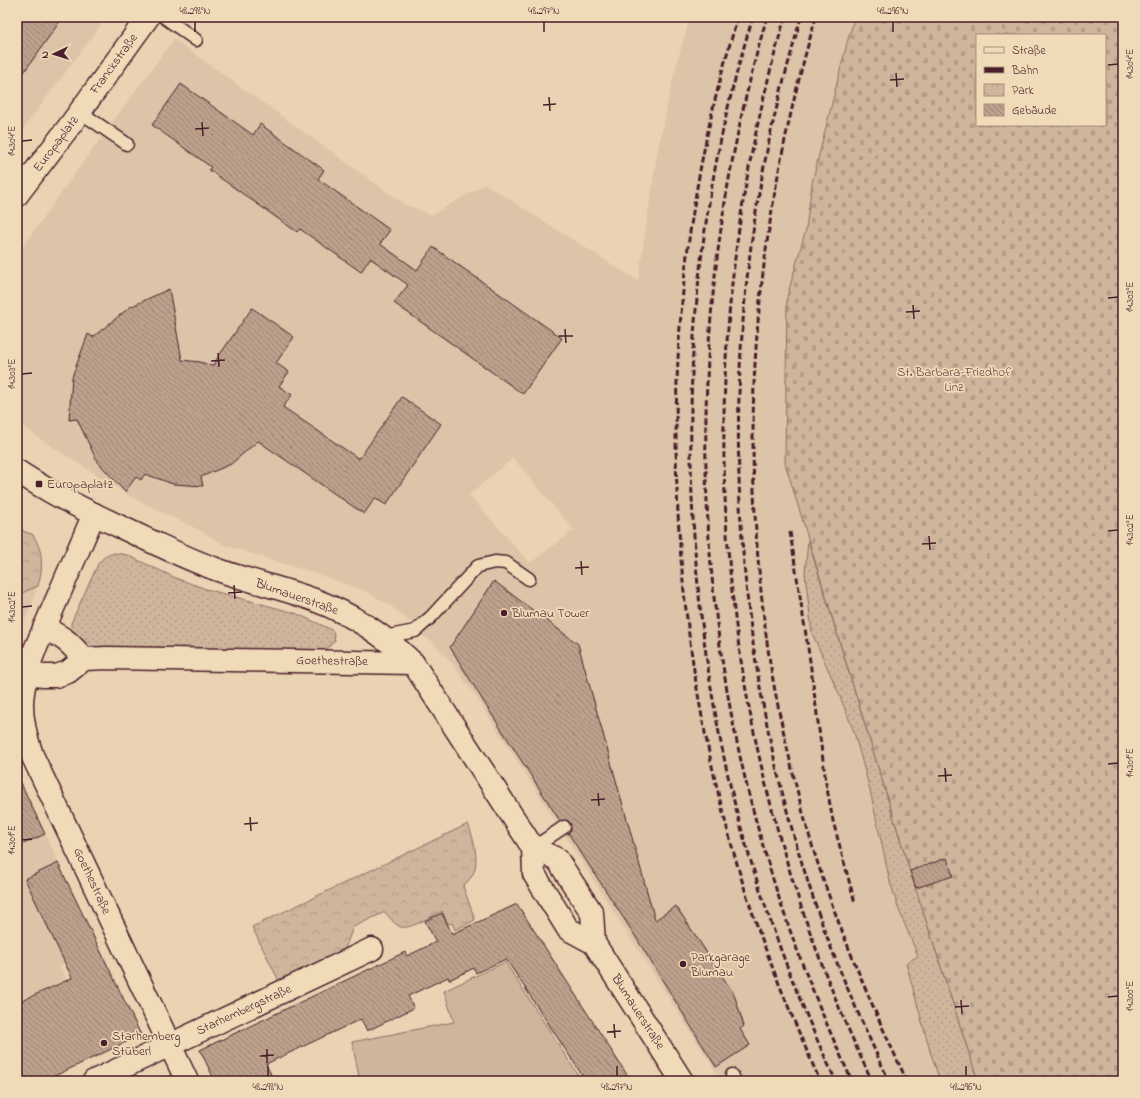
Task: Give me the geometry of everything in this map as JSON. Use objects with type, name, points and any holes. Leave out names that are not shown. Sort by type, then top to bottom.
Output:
[{"type":"street","name":"Franckstraße","points":[[80,112],[148,17]]},
{"type":"street","name":"Europaplatz","points":[[17,195],[80,112]]},
{"type":"street","name":"Blumauerstraße","points":[[17,471],[54,494],[176,552],[213,568],[318,601],[343,612],[365,624],[384,637],[413,663],[533,848],[534,874],[568,929],[594,943]]},
{"type":"street","name":"Goethestraße","points":[[94,514],[44,628],[26,674],[21,706],[22,722],[32,754],[187,1081]]},
{"type":"street","points":[[44,628],[70,642],[76,666]]},
{"type":"street","name":"Goethestraße","points":[[26,674],[56,676],[76,666],[107,658],[413,663]]},
{"type":"street","name":"Blumauerstraße","points":[[533,848],[557,859],[592,913],[594,943],[682,1081]]},
{"type":"street","name":"Starhembergstraße","points":[[94,1081],[372,948]]},
{"type":"lane","points":[[164,17],[196,40]]},
{"type":"lane","points":[[80,112],[127,144]]},
{"type":"lane","points":[[384,637],[415,631],[431,617],[478,566],[495,562],[506,564],[529,579]]},
{"type":"lane","points":[[533,848],[564,827]]},
{"type":"shaded area","points":[[17,17],[107,17],[17,137]]},
{"type":"shaded area","points":[[690,17],[855,17],[848,39],[812,183],[806,229],[787,297],[785,463],[808,540],[805,573],[812,633],[854,732],[870,790],[890,882],[900,913],[918,956],[930,1051],[940,1081],[722,1081],[475,695],[453,665],[432,641],[415,631],[413,624],[391,606],[366,591],[224,545],[201,531],[133,498],[42,440],[17,421],[17,252],[26,242],[174,39],[404,204],[432,215],[485,184],[638,281],[657,154],[675,70]],"holes":[[[513,458],[574,530],[530,563],[469,495]]]},
{"type":"shaded area","points":[[17,526],[24,532],[32,534],[36,538],[41,552],[42,571],[32,604],[17,638]]},
{"type":"shaded area","points":[[17,775],[99,947],[60,966],[66,979],[17,1003]]},
{"type":"green space","name":"St. Barbara-Friedhof Linz","points":[[855,17],[1123,17],[1123,1081],[978,1081],[910,871],[785,463],[787,297],[806,229],[812,183],[848,39]]},
{"type":"green space","points":[[17,526],[25,532],[32,534],[36,540],[41,559],[41,572],[38,586],[17,595]]},
{"type":"green space","points":[[808,540],[910,871],[978,1081],[940,1081],[930,1051],[906,963],[918,956],[900,913],[890,882],[870,790],[854,732],[812,633],[805,573]]},
{"type":"green space","points":[[115,553],[127,555],[178,579],[206,589],[295,613],[333,631],[335,640],[328,648],[324,650],[118,649],[91,647],[86,645],[75,635],[72,631],[71,623],[98,564],[105,557]]},
{"type":"green space","points":[[468,824],[474,842],[476,862],[473,874],[463,886],[475,920],[455,930],[452,923],[448,924],[442,911],[428,919],[410,926],[401,927],[392,921],[385,912],[353,927],[343,954],[281,985],[252,927]]},
{"type":"green space","points":[[505,962],[582,1081],[360,1081],[352,1042],[454,1022],[444,991]]},
{"type":"building","points":[[17,17],[63,17],[17,82]]},
{"type":"building","points":[[181,84],[253,135],[260,124],[324,170],[318,179],[390,230],[380,244],[417,270],[433,247],[562,338],[523,394],[394,303],[408,285],[370,258],[361,272],[300,229],[297,232],[209,170],[211,167],[152,125]]},
{"type":"building","points":[[169,289],[182,360],[200,362],[212,366],[252,308],[294,337],[276,363],[289,372],[279,386],[292,395],[283,407],[359,459],[402,397],[441,424],[386,505],[375,498],[364,514],[258,441],[231,464],[201,477],[203,486],[173,484],[145,474],[141,480],[136,477],[125,492],[97,461],[77,419],[69,420],[72,377],[88,334],[93,337],[130,307]]},
{"type":"building","points":[[494,581],[578,644],[655,920],[676,906],[734,994],[744,1026],[740,1029],[750,1045],[716,1067],[632,931],[568,833],[571,830],[570,823],[567,820],[560,821],[450,647]]},
{"type":"building","points":[[17,775],[45,834],[17,847]]},
{"type":"building","points":[[947,858],[953,876],[916,888],[910,871]]},
{"type":"building","points":[[58,863],[141,1035],[44,1081],[17,1081],[17,1003],[72,978],[25,879]]},
{"type":"building","points":[[517,904],[631,1081],[586,1081],[506,959],[476,973],[474,968],[449,980],[448,977],[408,996],[414,1008],[367,1031],[361,1019],[266,1064],[274,1081],[215,1081],[200,1050],[405,952],[407,956],[436,942],[425,921],[442,913],[452,934]]},
{"type":"railway","points":[[738,17],[710,123],[690,231],[679,341],[676,452],[681,563],[695,673],[715,781],[752,912],[779,985],[820,1081]]},
{"type":"railway","points":[[753,17],[731,93],[715,171],[702,250],[694,329],[691,409],[692,488],[696,568],[705,647],[713,697],[727,772],[739,821],[755,875],[786,965],[836,1081]]},
{"type":"railway","points":[[767,17],[740,121],[721,227],[710,334],[706,442],[710,549],[721,656],[741,762],[769,866],[787,921],[807,975],[852,1081]]},
{"type":"railway","points":[[785,17],[752,152],[732,287],[724,423],[729,557],[746,691],[776,823],[818,953],[872,1081]]},
{"type":"railway","points":[[801,17],[765,161],[750,257],[741,354],[738,452],[743,549],[753,646],[771,742],[794,837],[831,948],[889,1081]]},
{"type":"railway","points":[[816,17],[803,62],[782,153],[761,292],[753,415],[756,536],[767,642],[775,691],[792,771],[808,830],[830,900],[850,952],[907,1081]]},
{"type":"railway","points":[[790,532],[810,661],[826,783],[833,821],[855,903]]},
{"type":"place","name":"Europaplatz","points":[[39,484]]},
{"type":"place","name":"Blumau Tower","points":[[504,613]]},
{"type":"place","name":"Parkgarage Blumau","points":[[683,964]]},
{"type":"place","name":"Starhemberg Stüberl","points":[[104,1043]]}]
